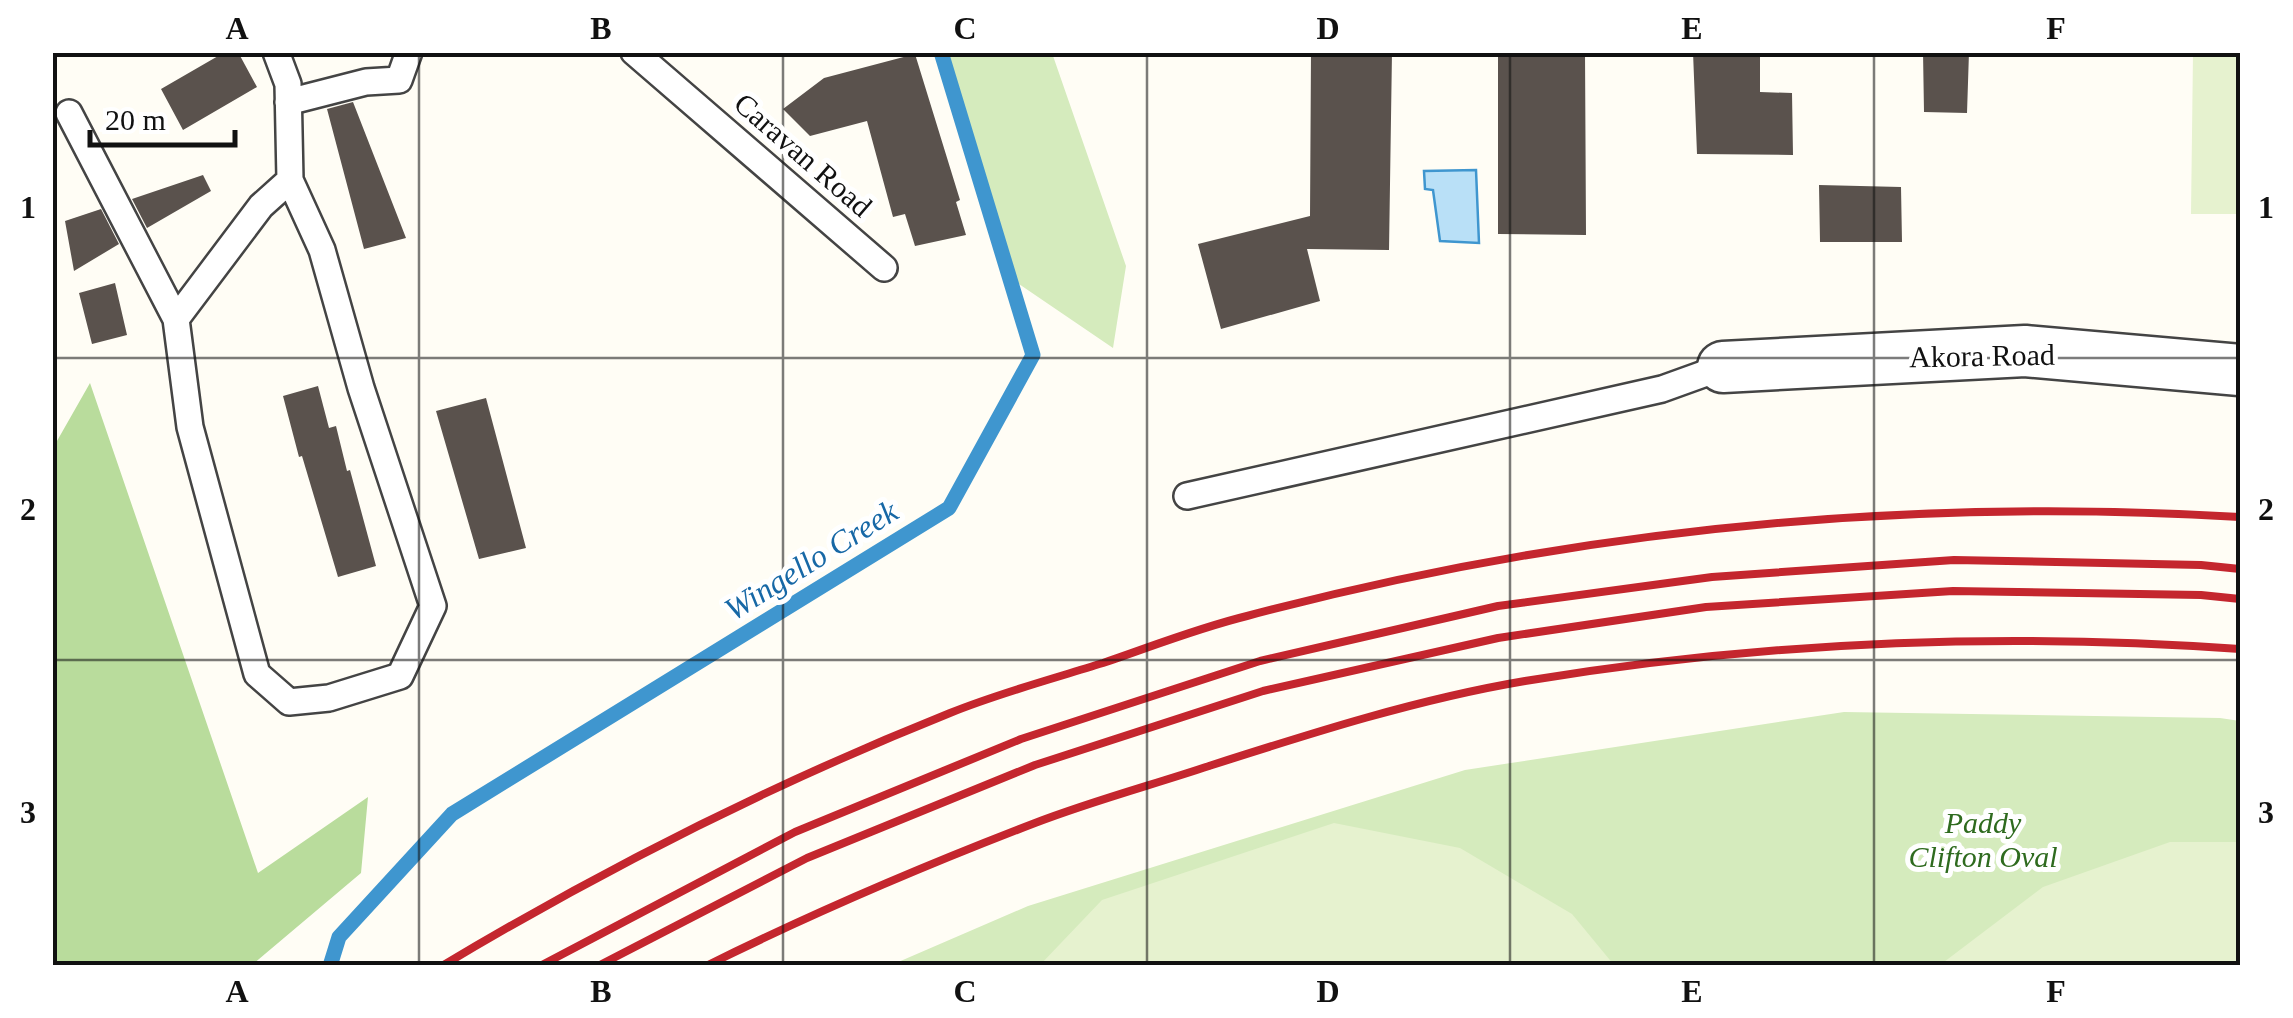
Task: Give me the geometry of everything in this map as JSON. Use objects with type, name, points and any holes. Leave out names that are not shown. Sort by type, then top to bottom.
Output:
[{"type":"street","name":"Akora Road","points":[[1723,367],[2025,351],[2240,370]]},
{"type":"lane","points":[[69,113],[176,320],[190,428],[257,674],[289,702],[329,698],[400,676],[433,606],[361,388],[322,250],[290,180],[288,84],[276,52]]},
{"type":"lane","points":[[288,102],[366,82],[399,80],[409,52]]},
{"type":"lane","name":"Caravan Road","points":[[634,52],[884,268]]},
{"type":"lane","points":[[176,320],[261,206],[290,180]]},
{"type":"lane","points":[[1187,496],[1662,389],[1723,367]]},
{"type":"green space","points":[[943,53],[1052,53],[1126,266],[1113,348],[1010,278]]},
{"type":"green space","points":[[2193,53],[2240,53],[2240,214],[2191,214]]},
{"type":"green space","points":[[90,383],[258,873],[368,797],[361,873],[252,965],[53,965],[53,448]]},
{"type":"green space","name":"Paddy Clifton Oval","points":[[1844,712],[2240,721],[2240,965],[889,966],[1028,906],[1465,770]]},
{"type":"green space","points":[[1334,823],[1460,848],[1572,914],[1614,965],[1040,965],[1102,900]]},
{"type":"green space","points":[[2170,842],[2240,842],[2240,965],[1940,965],[2043,887]]},
{"type":"water","points":[[1476,170],[1479,243],[1440,241],[1433,190],[1425,189],[1424,171]]},
{"type":"building","points":[[225,52],[238,52],[257,87],[183,130],[161,89]]},
{"type":"building","points":[[1311,52],[1392,52],[1389,250],[1307,249],[1320,301],[1221,329],[1198,244],[1310,216]]},
{"type":"building","points":[[1498,52],[1585,52],[1586,235],[1498,234]]},
{"type":"building","points":[[1693,52],[1760,52],[1760,92],[1792,93],[1793,155],[1697,154]]},
{"type":"building","points":[[1923,52],[1969,52],[1967,113],[1924,112]]},
{"type":"building","points":[[915,54],[960,200],[956,202],[966,235],[915,246],[905,214],[893,217],[867,121],[810,136],[783,109],[824,78]]},
{"type":"building","points":[[353,102],[406,238],[364,249],[327,109]]},
{"type":"building","points":[[203,175],[211,191],[147,228],[132,199]]},
{"type":"building","points":[[1819,185],[1901,187],[1902,242],[1820,242]]},
{"type":"building","points":[[101,209],[119,244],[74,271],[65,221]]},
{"type":"building","points":[[115,283],[127,335],[92,344],[79,293]]},
{"type":"building","points":[[318,386],[329,428],[336,426],[376,566],[338,577],[283,396]]},
{"type":"building","points":[[486,398],[526,548],[479,559],[436,411]]},
{"type":"waterway","name":"Wingello Creek","points":[[330,966],[339,937],[452,814],[949,508],[1033,355],[941,52]]},
{"type":"railway","points":[[442,966],[565,895],[820,768],[987,699],[1247,616],[1492,561],[1740,527],[1990,512],[2240,517]]},
{"type":"railway","points":[[540,966],[795,832],[1021,739],[1260,661],[1498,606],[1712,577],[1954,560],[2240,569]]},
{"type":"railway","points":[[598,966],[807,858],[1035,765],[1263,691],[1498,638],[1706,607],[1953,591],[2240,599]]},
{"type":"railway","points":[[706,966],[869,891],[1057,815],[1326,729],[1485,688],[1703,657],[1882,644],[2061,641],[2240,649]]}]
